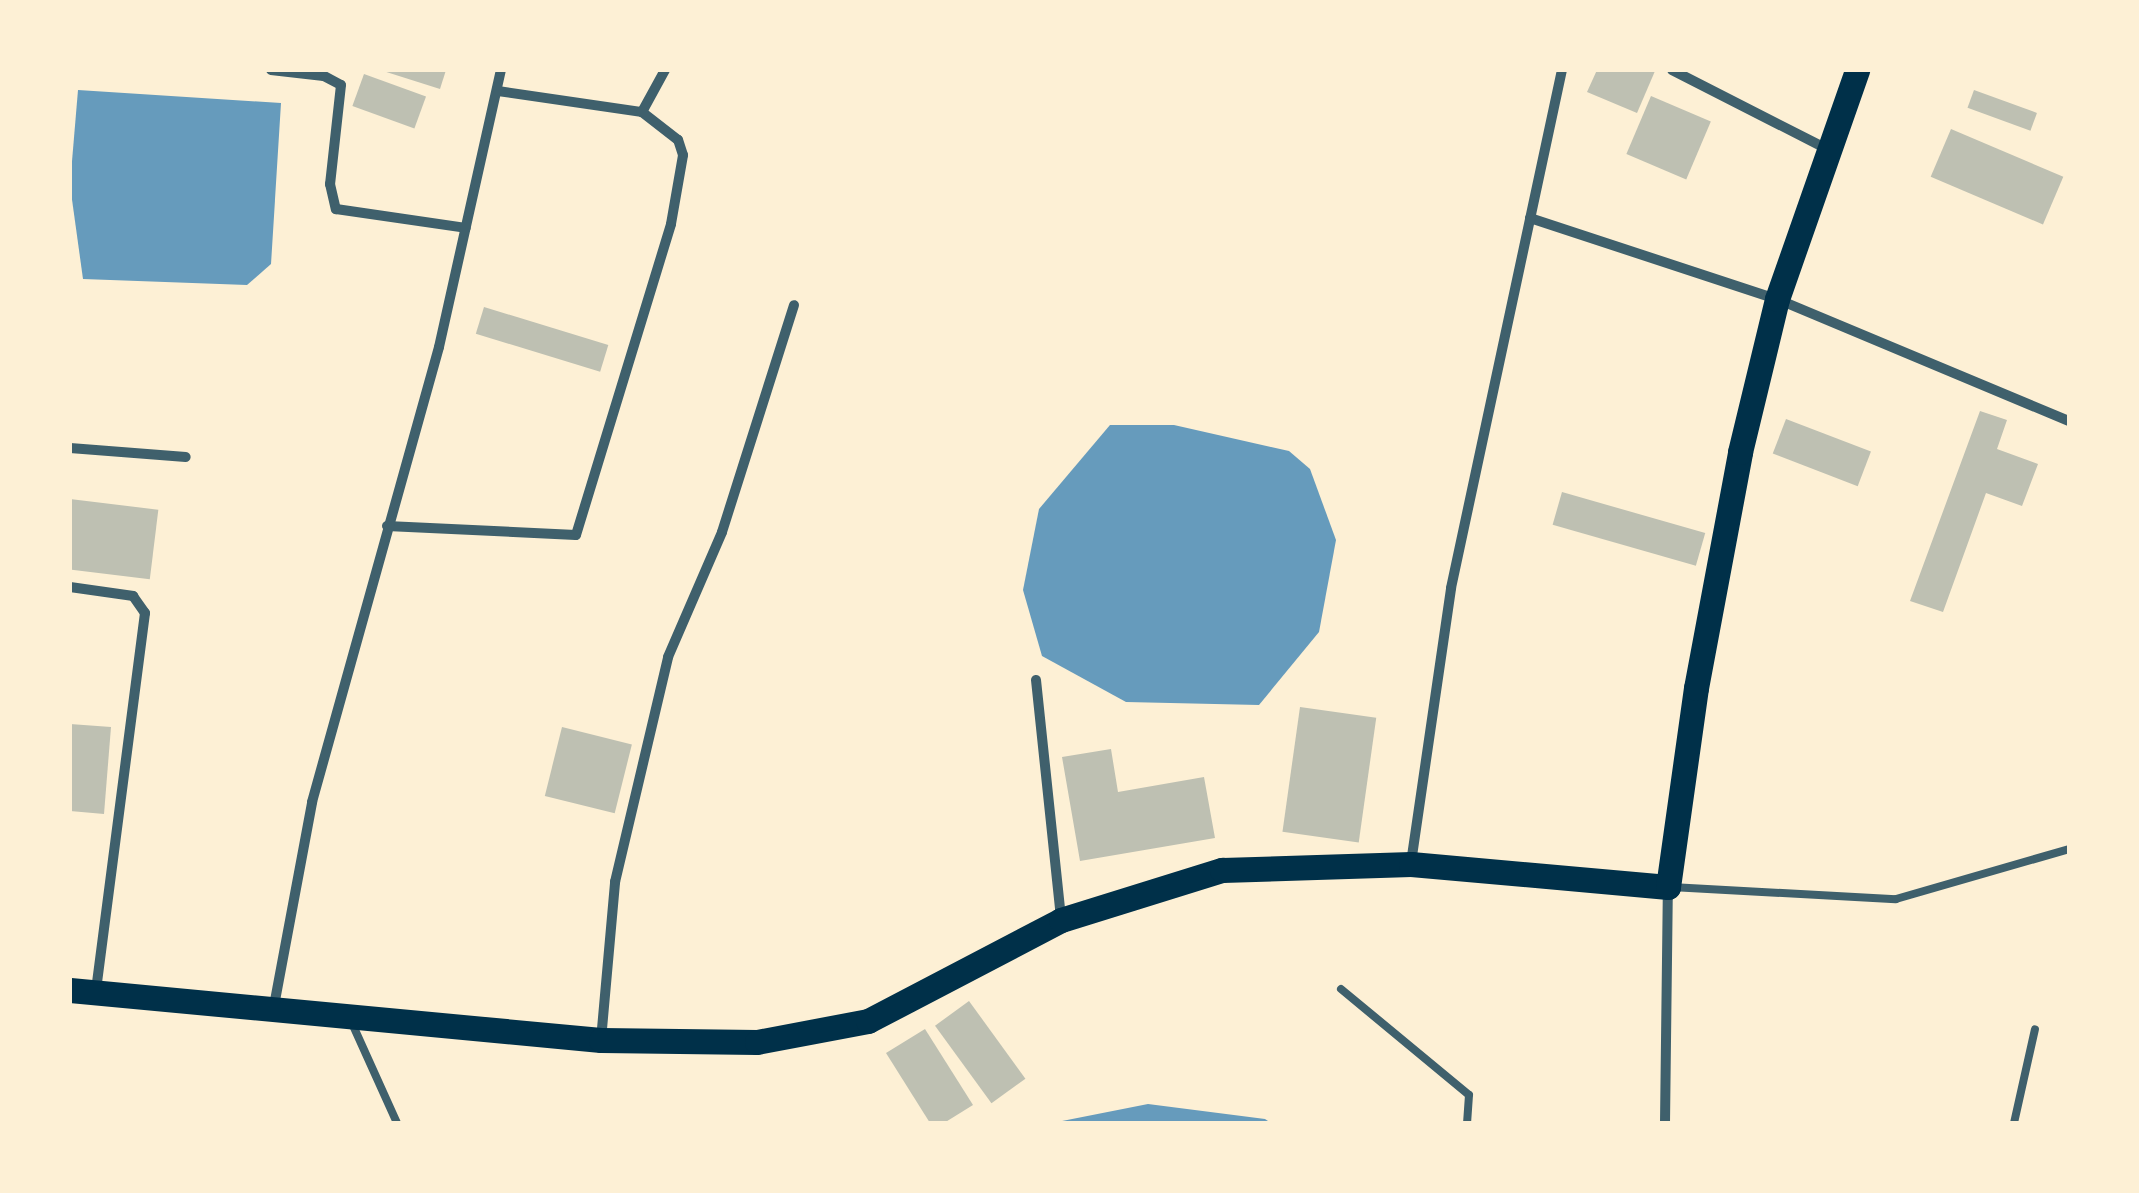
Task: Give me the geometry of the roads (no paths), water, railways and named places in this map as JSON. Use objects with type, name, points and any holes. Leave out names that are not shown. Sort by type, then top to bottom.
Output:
[{"type":"main road","points":[[83,991],[351,1022],[601,1040],[757,1042],[824,1033],[914,1000],[1062,920],[1222,870],[1411,864],[1668,887],[1714,582],[1777,299],[1856,70]]},
{"type":"street","points":[[271,70],[324,76],[341,85],[330,184],[336,208],[466,228]]},
{"type":"street","points":[[273,1012],[312,802],[466,228],[500,70]]},
{"type":"street","points":[[642,112],[665,70]]},
{"type":"street","points":[[1411,864],[1451,588],[1562,70]]},
{"type":"street","points":[[1672,70],[1827,149]]},
{"type":"street","points":[[388,526],[576,535],[671,224],[684,155],[678,140],[642,112],[498,91]]},
{"type":"street","points":[[1530,218],[1777,299],[2069,421]]},
{"type":"street","points":[[601,1040],[615,882],[668,657],[722,532],[794,305]]},
{"type":"street","points":[[70,448],[186,457]]},
{"type":"street","points":[[70,587],[133,596],[145,613],[83,991]]},
{"type":"street","points":[[1036,680],[1062,920]]},
{"type":"street","points":[[1665,1123],[1668,887]]},
{"type":"lane","points":[[1668,887],[1896,899],[2069,849]]},
{"type":"lane","points":[[1341,989],[1469,1094],[1467,1123]]},
{"type":"lane","points":[[351,1022],[397,1123]]},
{"type":"lane","points":[[2014,1123],[2036,1029]]},
{"type":"water","points":[[78,90],[281,103],[271,264],[247,285],[83,279],[70,185]]},
{"type":"water","points":[[1110,425],[1174,425],[1289,451],[1310,469],[1336,540],[1319,632],[1259,705],[1126,702],[1042,656],[1023,590],[1039,509]]},
{"type":"water","points":[[1148,1104],[1265,1119],[1271,1123],[1052,1123]]}]
